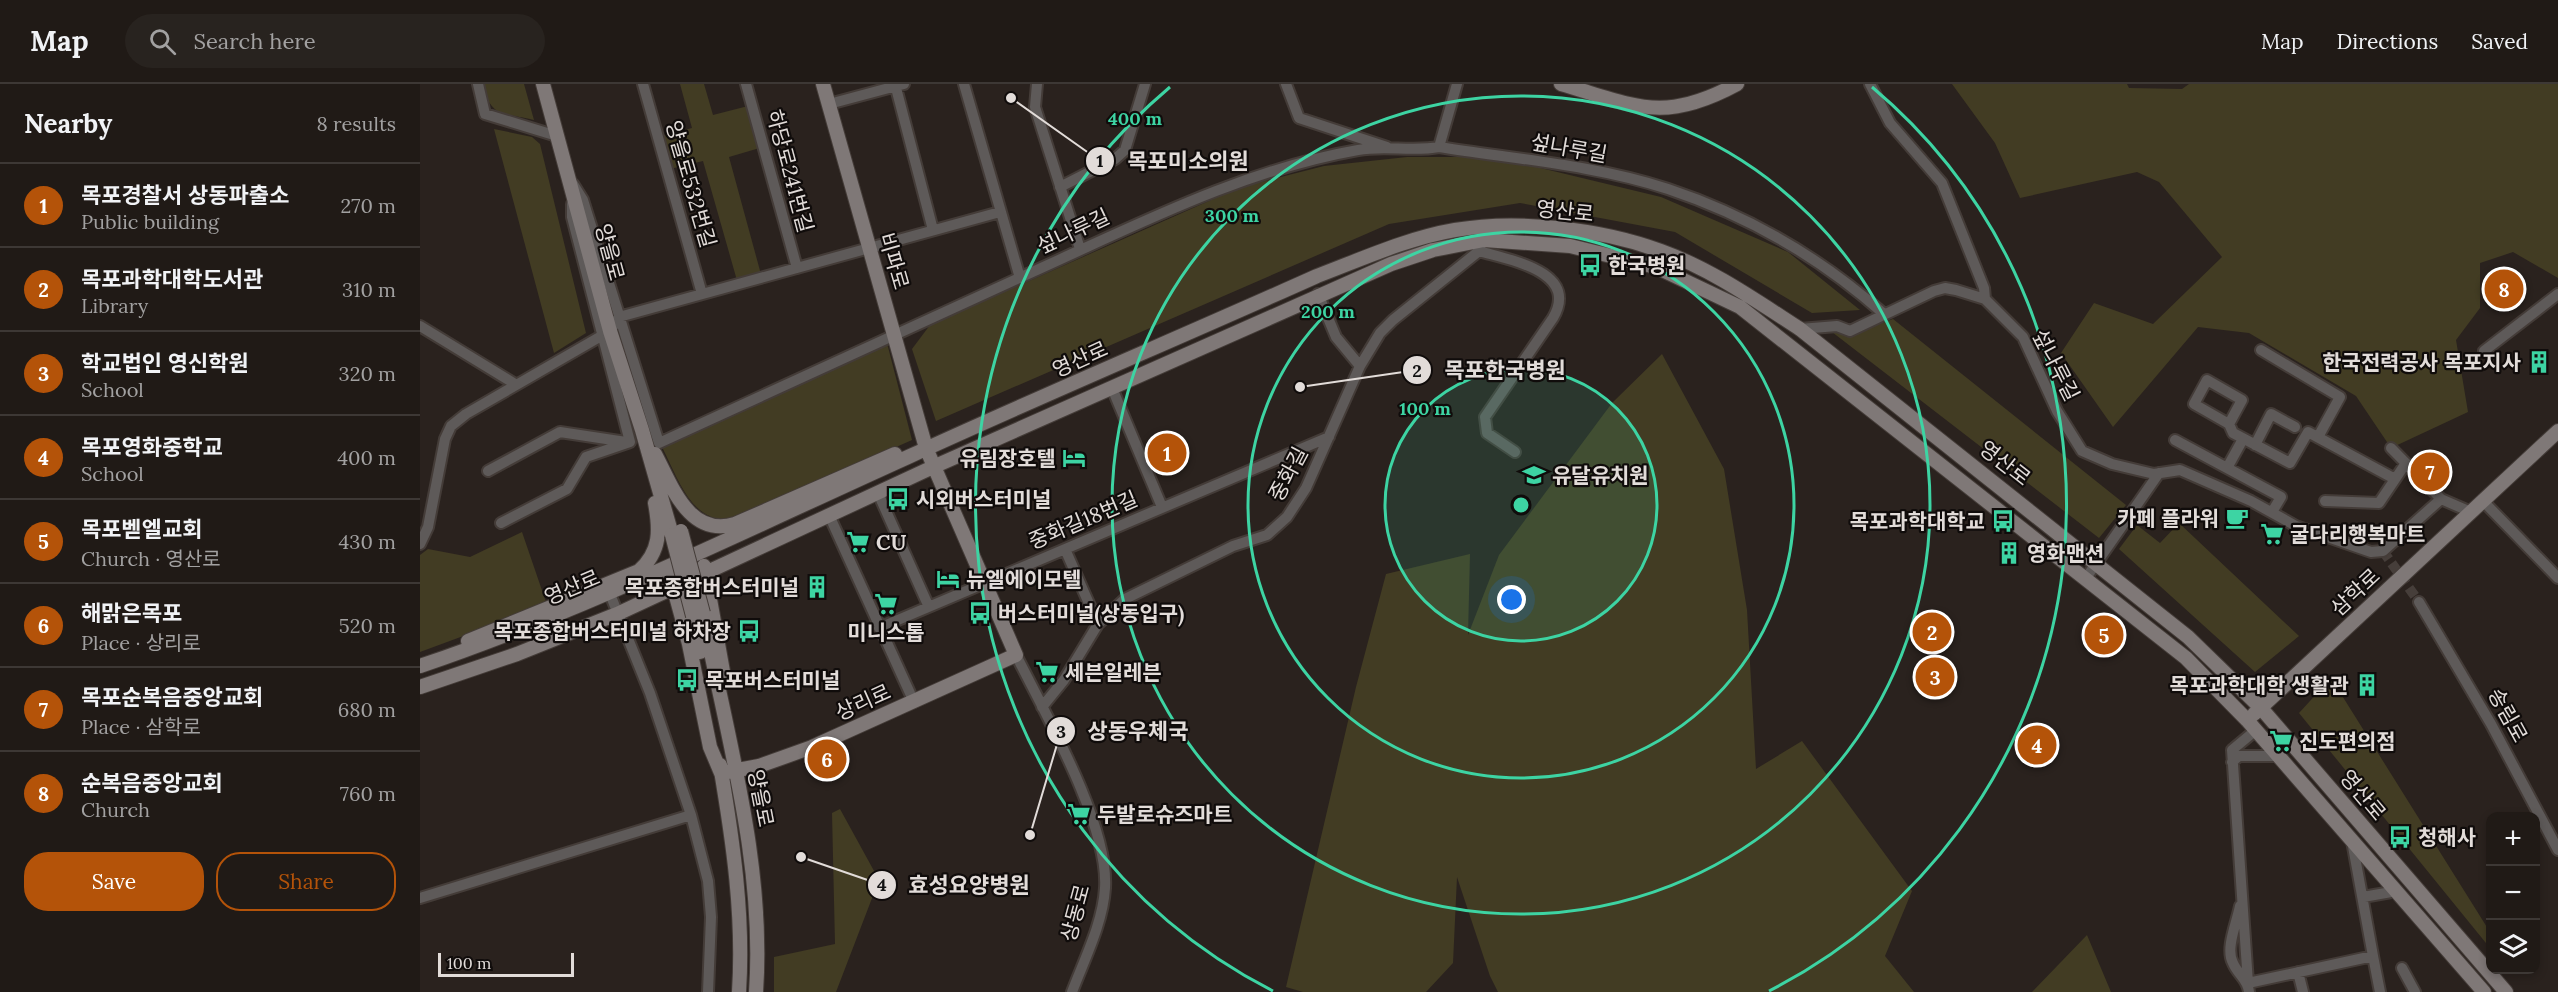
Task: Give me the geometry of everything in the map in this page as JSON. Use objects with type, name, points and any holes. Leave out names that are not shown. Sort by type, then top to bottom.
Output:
[{"type":"street","points":[[478,84],[485,114],[556,136]]},
{"type":"street","name":"양을로","points":[[543,84],[571,188],[605,333],[642,430],[676,533],[698,615],[728,772],[753,864],[759,951],[756,992]]},
{"type":"street","name":"양을로532번길","points":[[643,84],[702,294]]},
{"type":"street","name":"하당로241번길","points":[[746,84],[797,268]]},
{"type":"street","name":"비파로","points":[[823,84],[926,448]]},
{"type":"street","points":[[964,84],[1020,278]]},
{"type":"street","points":[[1037,84],[1035,107],[1080,249]]},
{"type":"street","points":[[1060,187],[1115,159],[1125,150],[1145,84]]},
{"type":"street","points":[[1286,84],[1299,118],[1393,150]]},
{"type":"street","points":[[1439,147],[1457,84]]},
{"type":"street","points":[[1561,84],[1636,105],[1668,109],[1710,98],[1737,84]]},
{"type":"street","points":[[1870,84],[1890,123],[1942,183],[1984,288],[1985,299]]},
{"type":"street","points":[[829,104],[898,85],[933,230]]},
{"type":"street","name":"섶나루길","points":[[619,318],[659,443],[894,333],[1177,206],[1272,172],[1360,149],[1393,150],[1439,147],[1591,170],[1667,189],[1697,200],[1748,222],[1814,258],[1884,314],[1945,288],[1985,299],[2023,337],[2057,411],[2082,451],[2112,464],[2159,473],[2180,470],[2272,512],[2296,526],[2371,552],[2383,551],[2441,499]]},
{"type":"street","points":[[566,170],[583,200],[619,318]]},
{"type":"street","points":[[420,544],[428,527],[445,439],[452,426],[466,414],[605,333],[619,318],[1000,212]]},
{"type":"street","name":"영산로","points":[[420,687],[517,654],[617,614],[933,467],[1318,294],[1391,264],[1433,250],[1482,240],[1574,229],[1660,251],[1713,275],[1800,329],[2097,562],[2188,637],[2261,708],[2506,992]]},
{"type":"street","name":"영산로","points":[[420,666],[508,636],[610,594],[926,448],[1317,276],[1427,237],[1455,230],[1482,240],[1570,246],[1656,267],[1740,308],[2186,658],[2252,725],[2482,992]]},
{"type":"street","points":[[1482,240],[1536,270],[1557,286],[1560,299],[1553,318],[1485,417],[1484,426],[1487,433],[1515,452]]},
{"type":"street","name":"중화길","points":[[1042,707],[1064,680],[1098,624],[1125,599],[1147,586],[1233,546],[1267,535],[1295,508],[1360,366],[1380,333],[1482,240]]},
{"type":"street","points":[[1318,294],[1336,337],[1360,366]]},
{"type":"street","points":[[2484,351],[2558,294]]},
{"type":"street","points":[[1800,329],[1837,326],[1850,331],[1884,314]]},
{"type":"street","points":[[420,326],[516,384]]},
{"type":"street","points":[[605,333],[630,442]]},
{"type":"street","points":[[2261,350],[2340,397],[2318,437]]},
{"type":"street","points":[[2229,424],[2242,400],[2207,380],[2194,404],[2229,424],[2232,433],[2290,464],[2308,432],[2396,479]]},
{"type":"street","points":[[1112,388],[1162,507]]},
{"type":"street","points":[[2255,445],[2271,414],[2295,427]]},
{"type":"street","points":[[642,430],[682,504],[698,521],[712,526],[735,524],[883,458],[926,448]]},
{"type":"street","points":[[420,660],[624,578],[645,565],[655,552],[659,530],[642,430]]},
{"type":"street","name":"삼학로","points":[[2261,708],[2558,431]]},
{"type":"street","points":[[488,471],[560,432],[630,442]]},
{"type":"street","name":"중화길18번길","points":[[879,628],[928,605],[986,583],[1329,437]]},
{"type":"street","points":[[2227,468],[2244,439]]},
{"type":"street","points":[[2175,440],[2281,497],[2272,512]]},
{"type":"street","points":[[501,523],[567,489],[586,457],[630,442]]},
{"type":"street","name":"상동로","points":[[926,448],[1017,655],[1085,801],[1099,838],[1104,859],[1104,900],[1072,992]]},
{"type":"street","points":[[2391,448],[2441,499],[2471,513]]},
{"type":"street","points":[[2325,501],[2379,503],[2406,463]]},
{"type":"street","points":[[2086,578],[2159,473]]},
{"type":"street","points":[[878,493],[928,605]]},
{"type":"street","points":[[2483,501],[2558,578]]},
{"type":"street","points":[[830,515],[914,702]]},
{"type":"street","points":[[1065,549],[1098,624]]},
{"type":"street","points":[[701,552],[734,732],[728,772]]},
{"type":"street","points":[[668,567],[689,644],[710,747],[728,772]]},
{"type":"street","points":[[610,594],[650,693],[691,815],[708,881],[711,917],[708,992]]},
{"type":"street","name":"송림로","points":[[2419,602],[2491,723],[2558,850]]},
{"type":"street","name":"상리로","points":[[728,772],[812,747],[1017,655]]},
{"type":"street","points":[[2261,708],[2252,725],[2232,750],[2248,988],[2298,972],[2373,956]]},
{"type":"street","points":[[2232,762],[2238,756],[2278,756]]},
{"type":"street","name":"양을로","points":[[728,772],[742,954],[739,992]]},
{"type":"street","points":[[420,897],[691,815]]},
{"type":"street","points":[[2352,840],[2380,992]]},
{"type":"street","points":[[2363,897],[2397,891]]},
{"type":"street","points":[[2402,968],[2415,992]]},
{"type":"street","points":[[2298,972],[2302,992]]},
{"type":"shaded area","points":[[482,84],[524,84],[534,120],[494,109]]},
{"type":"shaded area","points":[[680,84],[704,84],[713,115],[752,105],[763,147],[729,157],[762,278],[738,284],[703,161],[666,170],[657,137],[692,128]]},
{"type":"shaded area","points":[[1952,84],[2127,84],[2129,88],[2182,89],[2189,84],[2558,84],[2558,278],[2513,252],[2480,263],[2480,308],[2456,340],[2468,412],[2391,448],[2356,396],[2249,333],[2198,327],[2113,427],[2061,353],[2094,303],[2153,324],[2222,257],[2159,182],[2137,172],[2020,198],[1995,143]]},
{"type":"shaded area","points":[[494,129],[532,137],[540,144],[586,333],[554,353]]},
{"type":"shaded area","points":[[1407,157],[1495,157],[1661,197],[1788,252],[1860,310],[1812,313],[1675,232],[1520,203],[1389,224],[936,421],[912,349],[930,325],[1238,188],[1324,166]]},
{"type":"shaded area","points":[[1893,319],[2126,505],[2099,538],[1832,332],[1849,335]]},
{"type":"shaded area","points":[[887,343],[912,440],[734,519],[720,519],[707,515],[688,497],[662,447]]},
{"type":"shaded area","points":[[1662,354],[1724,469],[1747,610],[1756,769],[1802,741],[1912,891],[1885,956],[1914,992],[1498,992],[1490,976],[1457,877],[1453,963],[1426,992],[1303,992],[1286,987],[1356,687],[1386,574],[1470,554],[1468,635],[1499,555],[1612,403]]},
{"type":"shaded area","points":[[2179,523],[2299,636],[2255,672],[2119,549],[2137,525],[2160,543]]},
{"type":"shaded area","points":[[522,532],[547,605],[420,652],[420,555],[428,549],[470,557]]},
{"type":"shaded area","points":[[2331,678],[2486,926],[2486,943],[2299,713]]},
{"type":"shaded area","points":[[840,809],[879,880],[836,992],[774,992],[774,957],[835,944],[832,813]]},
{"type":"shaded area","points":[[2087,935],[2111,992],[2032,992]]},
{"type":"tunnel","points":[[2383,551],[2419,602]]},
{"type":"place","name":"목포미소의원","points":[[1011,98]]},
{"type":"place","name":"한국병원","points":[[1590,265]]},
{"type":"place","name":"순복음중앙교회","points":[[2504,289]]},
{"type":"place","name":"한국전력공사 목포지사","points":[[2539,362]]},
{"type":"place","name":"목포한국병원","points":[[1300,387]]},
{"type":"place","name":"목포경찰서 상동파출소","points":[[1167,453]]},
{"type":"place","name":"유림장호텔","points":[[1074,458]]},
{"type":"place","name":"목포순복음중앙교회","points":[[2430,472]]},
{"type":"place","name":"유달유치원","points":[[1534,475]]},
{"type":"place","name":"시외버스터미널","points":[[898,499]]},
{"type":"place","name":"카페 플라워","points":[[2237,518]]},
{"type":"place","name":"목포과학대학교","points":[[2003,521]]},
{"type":"place","name":"굴다리행복마트","points":[[2272,534]]},
{"type":"place","name":"CU","points":[[858,542]]},
{"type":"place","name":"영화맨션","points":[[2009,553]]},
{"type":"place","name":"뉴엘에이모텔","points":[[948,579]]},
{"type":"place","name":"목포종합버스터미널","points":[[817,587]]},
{"type":"place","name":"미니스톱","points":[[886,604]]},
{"type":"place","name":"버스터미널(상동입구)","points":[[980,613]]},
{"type":"place","name":"목포종합버스터미널 하차장","points":[[749,631]]},
{"type":"place","name":"목포과학대학도서관","points":[[1932,632]]},
{"type":"place","name":"목포벧엘교회","points":[[2104,635]]},
{"type":"place","name":"세븐일레븐","points":[[1047,672]]},
{"type":"place","name":"학교법인 영신학원","points":[[1935,677]]},
{"type":"place","name":"목포버스터미널","points":[[687,680]]},
{"type":"place","name":"목포과학대학 생활관","points":[[2367,685]]},
{"type":"place","name":"진도편의점","points":[[2281,741]]},
{"type":"place","name":"목포영화중학교","points":[[2037,745]]},
{"type":"place","name":"해맑은목포","points":[[827,759]]},
{"type":"place","name":"두발로슈즈마트","points":[[1079,814]]},
{"type":"place","name":"상동우체국","points":[[1030,835]]},
{"type":"place","name":"청해사","points":[[2400,837]]},
{"type":"place","name":"효성요양병원","points":[[801,857]]}]
